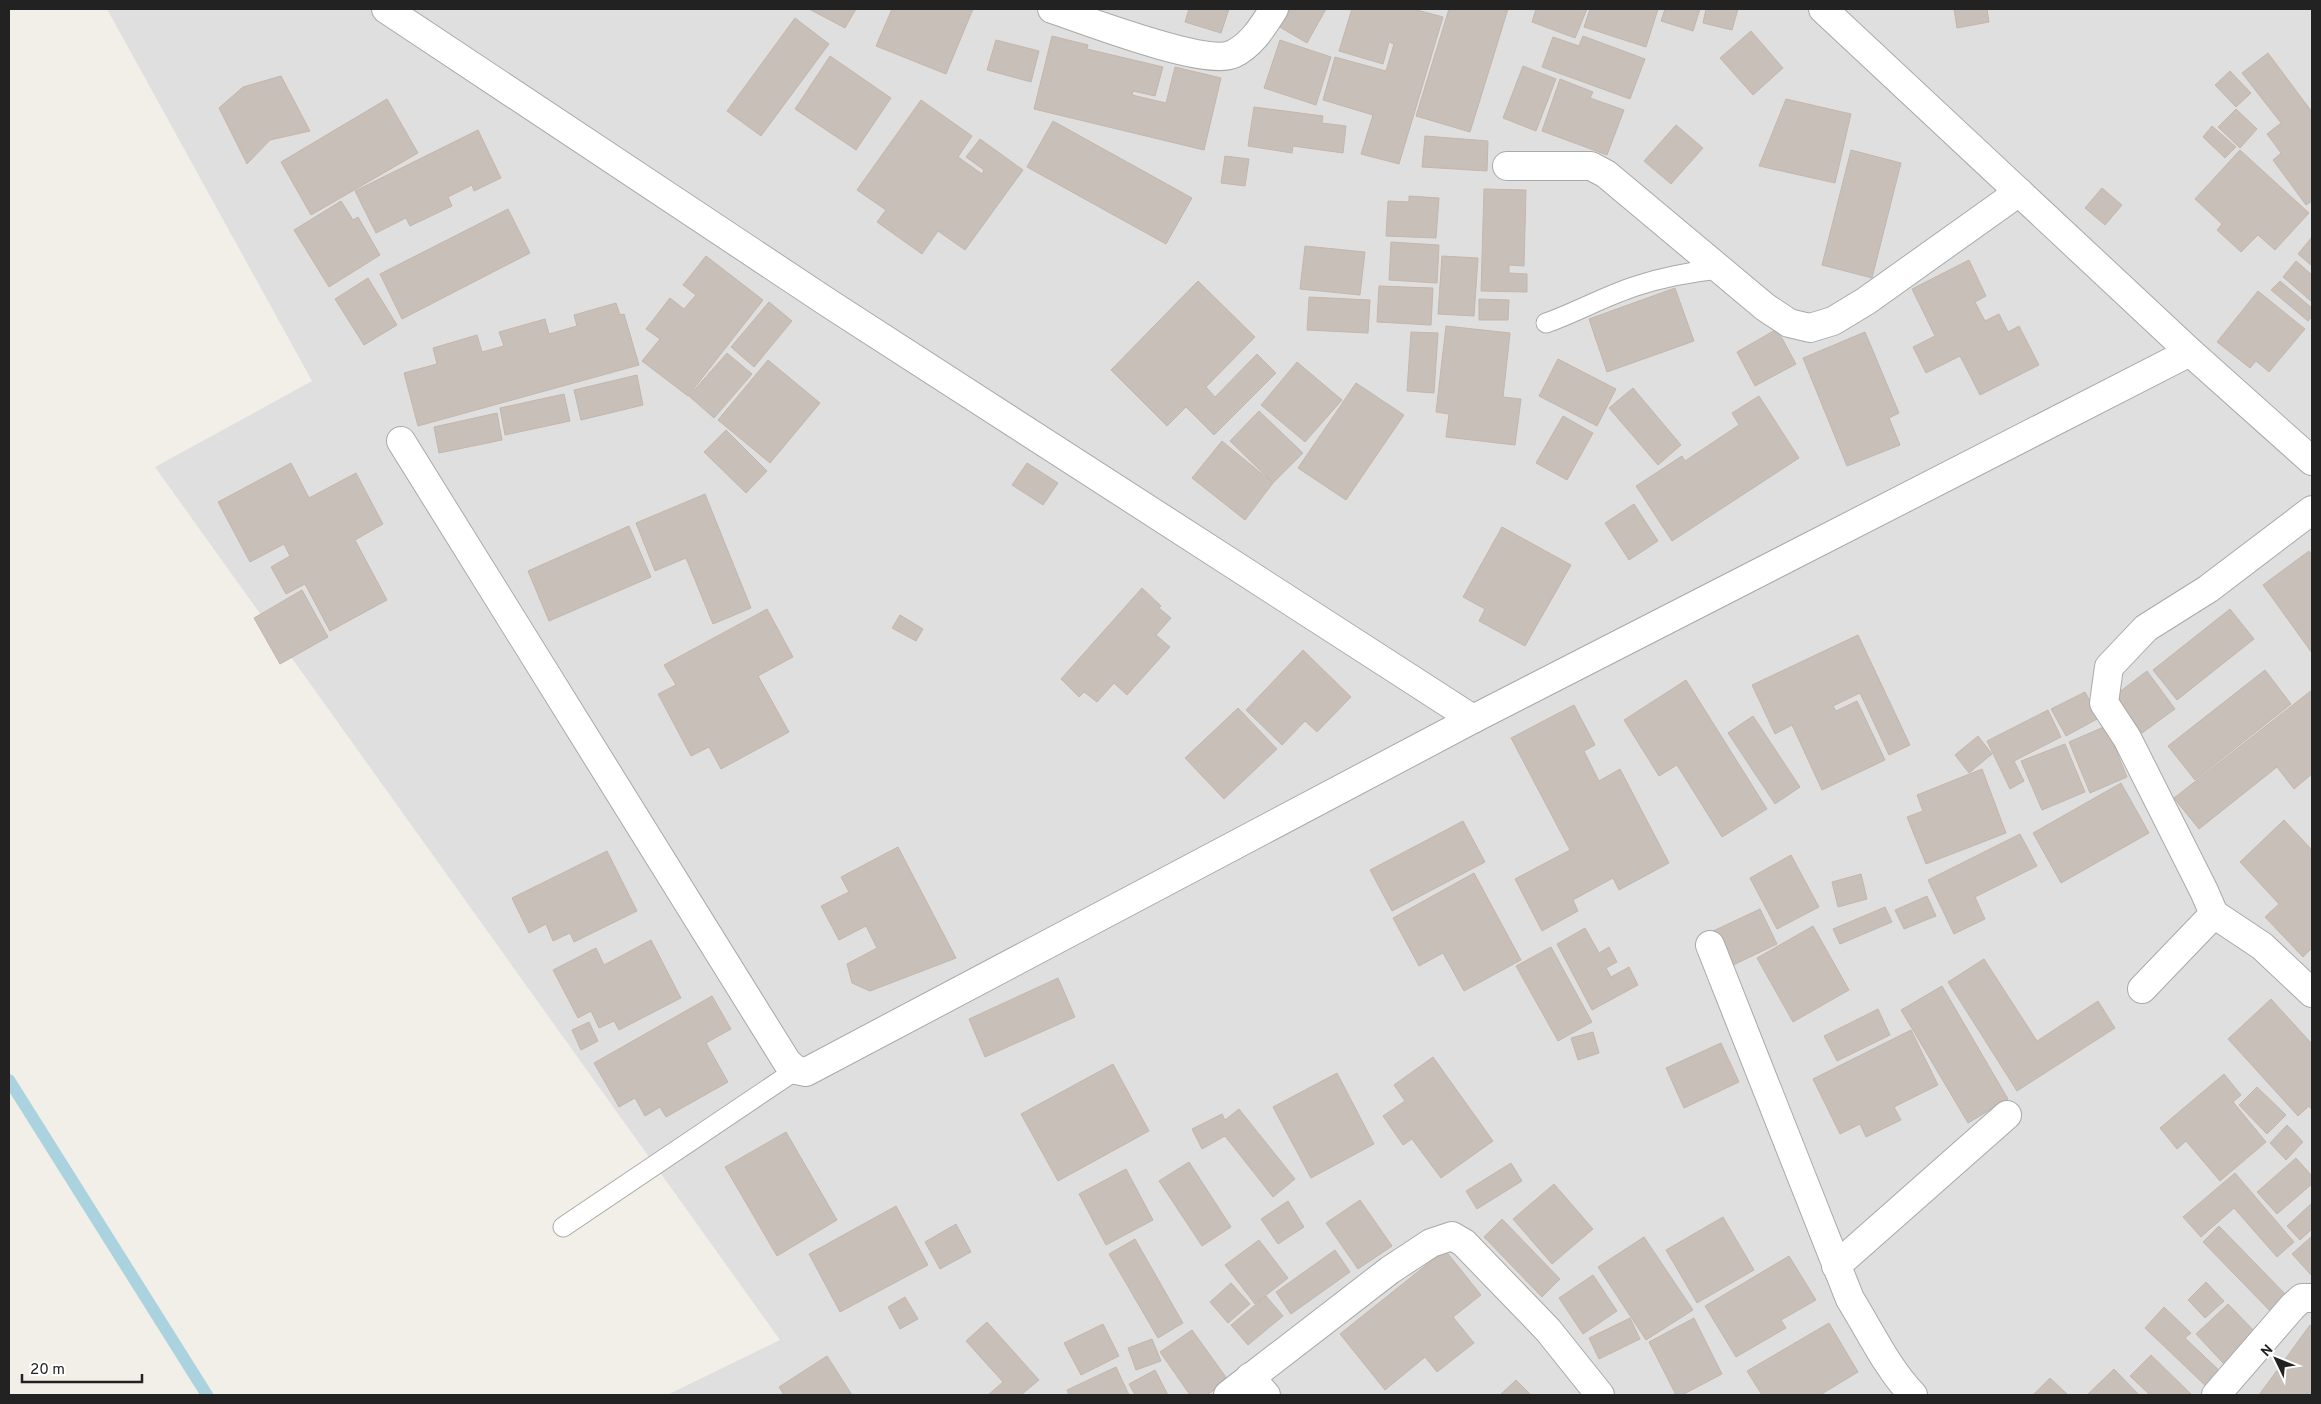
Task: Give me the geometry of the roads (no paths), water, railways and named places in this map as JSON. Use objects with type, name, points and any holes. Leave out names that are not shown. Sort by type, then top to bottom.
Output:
[{"type":"street","points":[[386,9],[822,299],[1473,719]]},
{"type":"street","points":[[1052,9],[1176,50],[1218,56],[1232,55],[1247,45],[1261,30],[1274,9]]},
{"type":"street","points":[[1823,9],[2190,352],[2312,461]]},
{"type":"street","points":[[1507,166],[1591,166],[1606,174],[1719,269],[1788,323],[1810,328],[1833,321],[1866,301],[2019,192]]},
{"type":"street","points":[[401,441],[787,1062],[796,1070],[806,1072],[1473,719],[2190,352]]},
{"type":"street","points":[[2312,510],[2208,588],[2146,628],[2109,667],[2104,703],[2127,738],[2214,914],[2262,946],[2312,993]]},
{"type":"street","points":[[2142,989],[2214,914]]},
{"type":"street","points":[[1710,945],[1850,1299],[1904,1392]]},
{"type":"street","points":[[1836,1266],[2007,1116]]},
{"type":"street","points":[[1228,1395],[1258,1386],[1390,1270],[1431,1243],[1452,1236],[1464,1243],[1548,1330],[1600,1395]]},
{"type":"street","points":[[2216,1395],[2293,1306],[2302,1298],[2312,1298]]},
{"type":"lane","points":[[1546,323],[1577,312],[1635,286],[1685,273],[1719,269]]},
{"type":"lane","points":[[563,1227],[796,1070]]},
{"type":"waterway","points":[[9,1080],[207,1395]]}]
